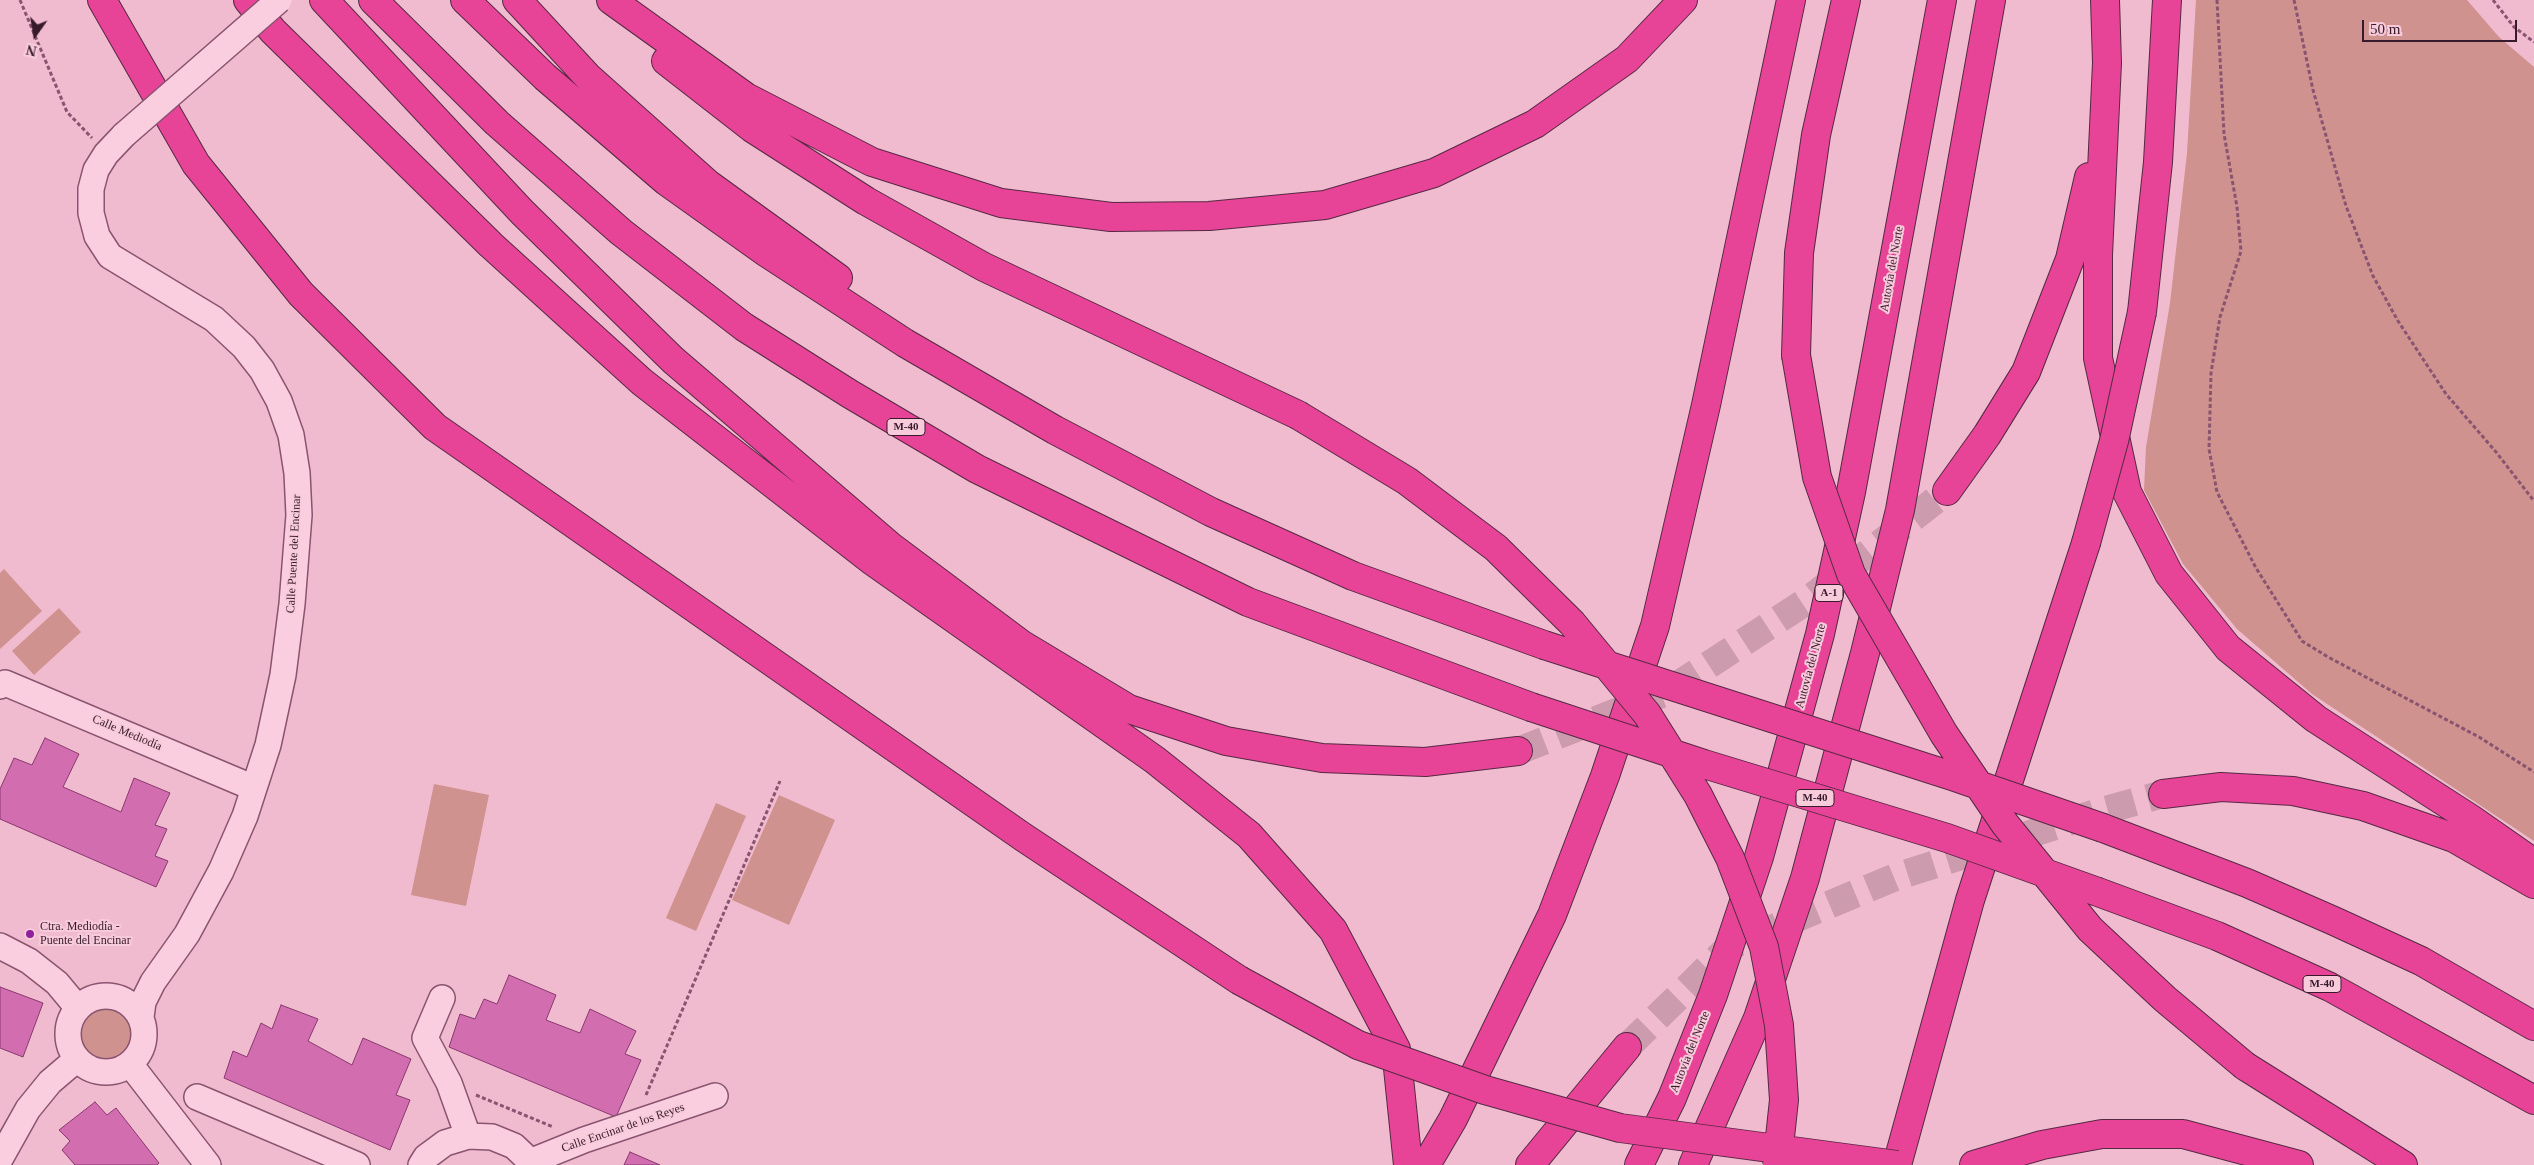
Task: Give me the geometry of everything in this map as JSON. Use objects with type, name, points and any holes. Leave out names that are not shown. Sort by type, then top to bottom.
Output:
[{"type":"highway","points":[[102,0],[196,164],[301,294],[435,427],[1007,825],[1240,980],[1358,1045],[1485,1090],[1600,1123],[1620,1128],[1897,1165],[1970,900],[2086,542],[2114,441],[2142,312],[2158,162],[2167,0]]},
{"type":"highway","points":[[248,0],[273,31],[490,246],[642,382],[871,560],[1155,760],[1249,835],[1333,930],[1396,1049],[1408,1165]]},
{"type":"highway","points":[[324,0],[522,212],[673,360],[890,546],[1021,644],[1129,709],[1226,741],[1322,758],[1425,762],[1518,751]]},
{"type":"highway","name":"M-40","points":[[373,0],[497,123],[621,232],[744,327],[850,394],[977,469],[1248,602],[1531,707],[1704,764],[1947,838],[2217,936],[2330,987],[2534,1100]]},
{"type":"highway","points":[[465,0],[545,77],[666,180],[767,252],[905,343],[1055,430],[1211,512],[1353,576],[1544,645],[1952,776],[2103,828],[2248,883],[2421,961],[2534,1026]]},
{"type":"highway","points":[[516,0],[588,77],[708,184],[883,310],[905,343]]},
{"type":"highway","points":[[598,0],[651,50],[752,128],[866,201],[984,267],[1298,414],[1407,481],[1496,548],[1572,623],[1652,722],[1698,795],[1730,858],[1764,947],[1779,1026],[1784,1100],[1777,1165]]},
{"type":"highway","points":[[611,0],[746,96],[872,162],[1001,203],[1111,217],[1209,216],[1325,205],[1434,173],[1535,124],[1627,59],[1683,0]]},
{"type":"highway","points":[[1426,1165],[1453,1119],[1552,915],[1605,776],[1655,626],[1706,405],[1790,0]]},
{"type":"highway","points":[[1846,0],[1816,135],[1800,243],[1796,355],[1816,477],[1850,574],[1944,734],[2005,824],[2090,928],[2164,999],[2245,1066],[2403,1165]]},
{"type":"highway","name":"Autovía del Norte","points":[[1639,1165],[1672,1098],[1713,995],[1759,857],[1820,634],[1851,492],[1942,0]]},
{"type":"highway","points":[[1693,1165],[1758,1018],[1805,878],[1865,653],[1900,510],[1991,0]]},
{"type":"highway","points":[[2105,0],[2106,63],[2098,255],[2098,358],[2127,492],[2169,574],[2228,648],[2316,719],[2534,863]]},
{"type":"highway","points":[[1947,491],[1987,435],[2026,372],[2070,259],[2092,165],[2106,63]]},
{"type":"highway","points":[[2164,794],[2221,787],[2293,791],[2363,806],[2454,838],[2534,884]]},
{"type":"highway","points":[[1530,1165],[1627,1047]]},
{"type":"highway","points":[[1974,1165],[2042,1145],[2102,1134],[2183,1134],[2299,1165]]},
{"type":"street","name":"Calle Puente del Encinar","points":[[141,1017],[143,1002],[153,982],[187,934],[221,871],[254,788],[268,745],[283,675],[292,604],[298,515],[297,473],[291,435],[279,401],[262,370],[244,347],[214,319],[110,256],[97,236],[90,213],[91,190],[96,170],[106,154],[124,135],[279,0]]},
{"type":"street","name":"Calle Mediodía","points":[[0,686],[5,683],[254,788]]},
{"type":"street","points":[[0,946],[29,961],[57,983],[77,1007]]},
{"type":"street","name":"Calle Puente del Encinar","points":[[122,998],[137,994],[153,982]]},
{"type":"street","points":[[106,995],[122,998],[133,1006],[141,1017],[145,1034],[141,1050],[130,1064],[118,1071],[103,1072],[88,1068],[77,1060],[69,1047],[67,1033],[70,1019],[77,1007],[90,998],[106,995]]},
{"type":"street","points":[[442,998],[425,1038],[449,1083],[468,1136]]},
{"type":"street","points":[[0,1159],[10,1137],[28,1109],[50,1082],[77,1060]]},
{"type":"street","points":[[130,1064],[208,1165]]},
{"type":"street","points":[[198,1096],[358,1165]]},
{"type":"street","name":"Calle Encinar de los Reyes","points":[[421,1165],[426,1158],[445,1143],[468,1136],[492,1137],[514,1146],[533,1163],[584,1140],[715,1096]]},
{"type":"path","points":[[20,0],[67,112],[106,154]]},
{"type":"path","points":[[2217,0],[2224,134],[2237,207],[2240,251],[2220,317],[2210,373],[2209,449],[2217,492],[2256,568],[2302,641],[2328,657],[2479,737],[2534,772]]},
{"type":"path","points":[[2294,0],[2313,90],[2346,206],[2374,276],[2398,321],[2446,394],[2496,452],[2534,501]]},
{"type":"path","points":[[2493,0],[2514,27],[2534,42]]},
{"type":"path","points":[[634,1123],[780,781]]},
{"type":"path","points":[[449,1083],[584,1140]]},
{"type":"shaded area","points":[[2196,0],[2467,0],[2499,37],[2534,67],[2534,841],[2312,694],[2237,629],[2183,564],[2144,490],[2146,447],[2170,303],[2187,153]]},
{"type":"shaded area","points":[[4,569],[42,611],[0,649],[0,573]]},
{"type":"shaded area","points":[[59,608],[81,632],[34,675],[12,651]]},
{"type":"shaded area","points":[[434,784],[489,795],[466,906],[411,895]]},
{"type":"shaded area","points":[[779,795],[835,820],[789,925],[732,900]]},
{"type":"shaded area","points":[[716,803],[746,816],[696,931],[666,918]]},
{"type":"shaded area","points":[[101,1005],[113,1005],[127,1013],[135,1027],[133,1044],[127,1053],[113,1061],[101,1061],[91,1056],[84,1049],[79,1039],[79,1027],[84,1017],[91,1010]]},
{"type":"building","points":[[45,738],[79,754],[63,787],[121,812],[134,778],[170,793],[155,825],[167,829],[155,856],[168,861],[156,887],[0,819],[0,789],[14,758],[32,765]]},
{"type":"building","points":[[509,975],[556,995],[546,1020],[580,1033],[590,1009],[636,1031],[625,1054],[641,1060],[616,1117],[449,1047],[460,1014],[475,1019],[484,999],[497,1004]]},
{"type":"building","points":[[0,987],[43,1003],[23,1057],[0,1048]]},
{"type":"building","points":[[281,1005],[318,1019],[308,1041],[352,1065],[363,1038],[411,1059],[396,1095],[410,1100],[390,1150],[224,1078],[233,1051],[247,1057],[261,1023],[272,1029]]},
{"type":"building","points":[[95,1102],[107,1115],[116,1108],[159,1163],[157,1165],[75,1165],[62,1150],[70,1141],[59,1130]]},
{"type":"building","points":[[630,1152],[660,1165],[624,1165]]},
{"type":"tunnel","points":[[1518,751],[1667,692],[1807,601],[1947,491]]},
{"type":"tunnel","points":[[1627,1047],[1730,946],[1898,876],[2102,811],[2163,794]]},
{"type":"place","name":"Ctra. Mediodía - Puente del Encinar","points":[[30,934]]}]
